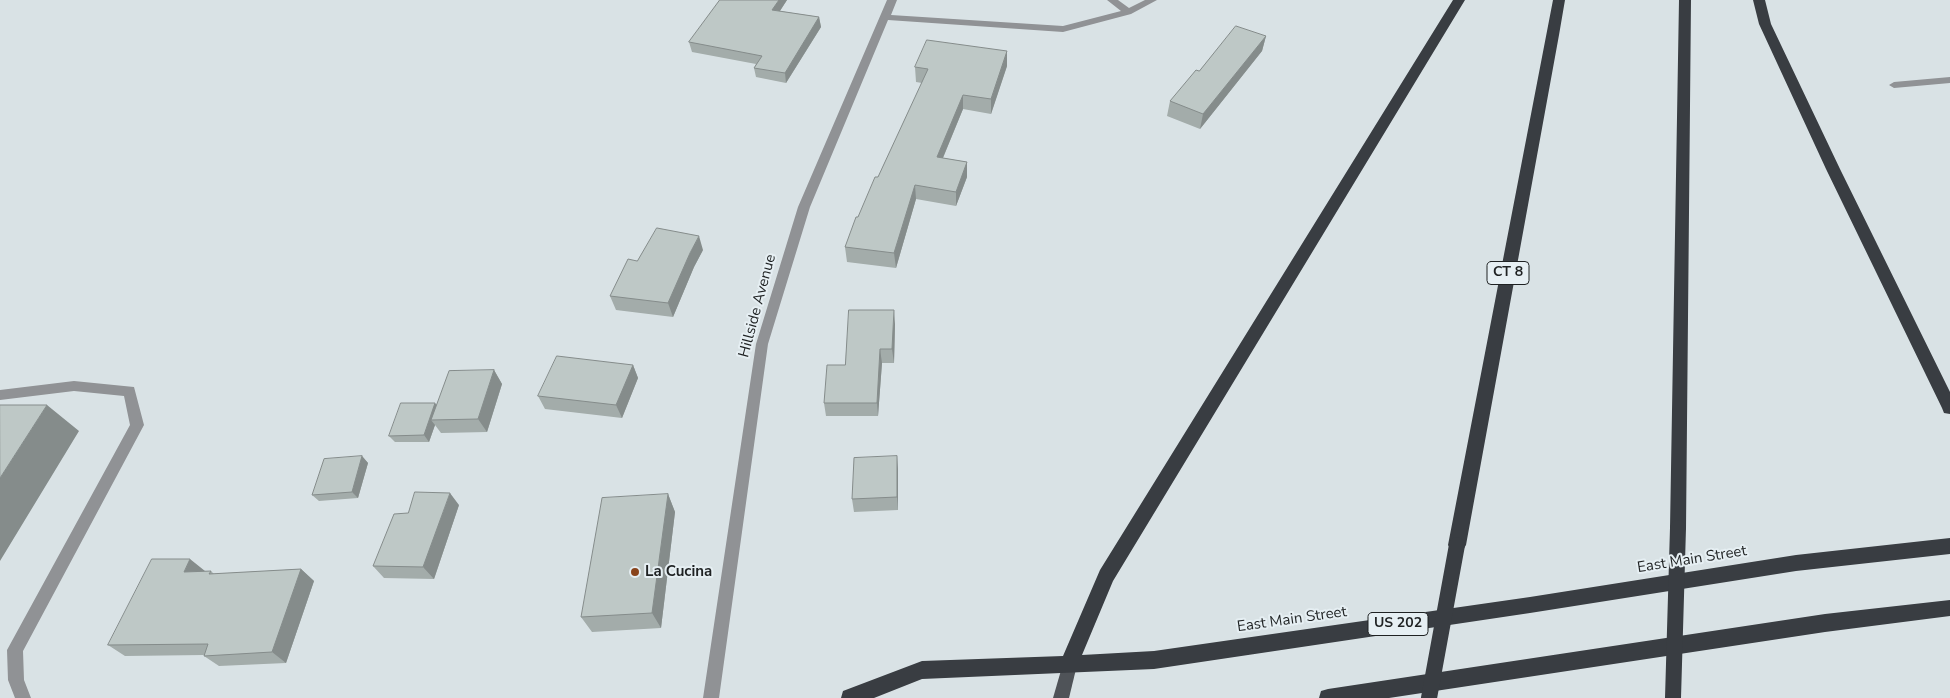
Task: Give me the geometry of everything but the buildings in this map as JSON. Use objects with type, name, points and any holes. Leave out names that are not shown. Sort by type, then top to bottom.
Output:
[{"type":"highway","points":[[1069,666],[1106,576],[1459,0]]},
{"type":"highway","name":"CT 8","points":[[1429,698],[1554,35],[1558,0]]},
{"type":"highway","points":[[1673,698],[1678,528],[1685,0]]},
{"type":"highway","points":[[1759,0],[1765,24],[1950,408]]},
{"type":"highway","name":"East Main Street","points":[[850,698],[922,670],[1069,666],[1154,660],[1530,605],[1796,563],[1950,546]]},
{"type":"highway","points":[[1328,698],[1825,623],[1950,608]]},
{"type":"main road","points":[[1061,698],[1069,666]]},
{"type":"street","name":"Hillside Avenue","points":[[711,698],[762,344],[804,207],[892,0]]},
{"type":"street","points":[[1112,0],[1128,12]]},
{"type":"street","points":[[885,17],[1063,29],[1128,12],[1152,0]]},
{"type":"street","points":[[1894,86],[1950,80]]},
{"type":"street","points":[[0,395],[74,386],[129,391],[137,426],[15,650],[16,680],[23,698]]},
{"type":"place","name":"La Cucina","points":[[635,572]]}]
